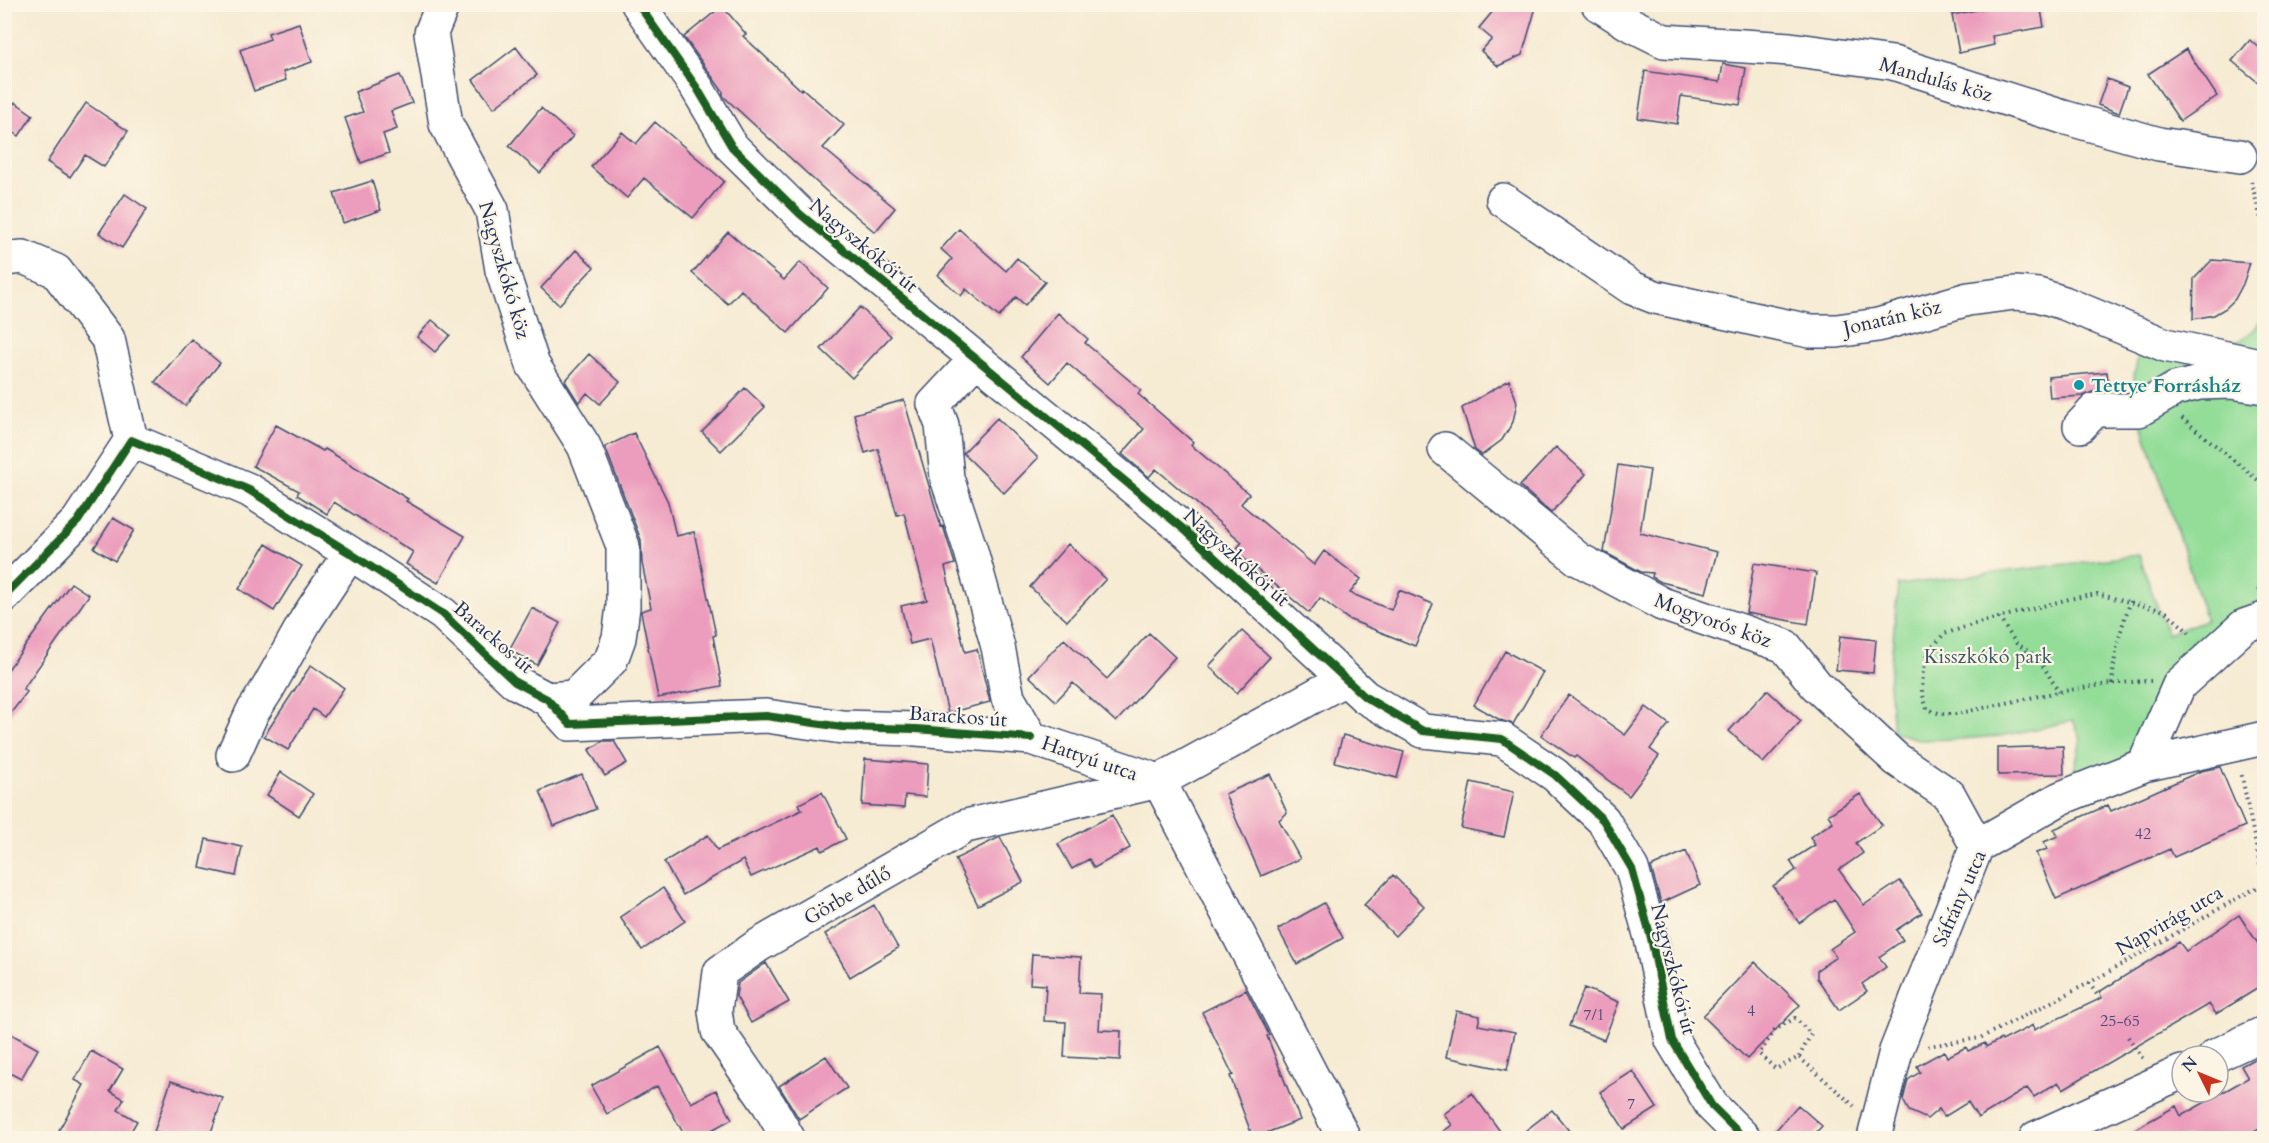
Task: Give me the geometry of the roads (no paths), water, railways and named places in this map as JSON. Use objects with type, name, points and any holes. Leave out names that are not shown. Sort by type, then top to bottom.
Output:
[{"type":"street","name":"Nagyszkókó köz","points":[[442,4],[431,33],[446,124],[492,210],[502,270],[533,365],[584,446],[623,546],[623,608],[620,638],[611,660],[574,697],[547,699]]},
{"type":"street","name":"Nagyszkókói út","points":[[638,4],[697,88],[732,147],[800,214],[1187,532],[1365,698],[1422,731],[1502,739],[1555,775],[1603,820],[1632,869],[1652,938],[1672,1040],[1712,1106],[1744,1138]]},
{"type":"street","name":"Mandulás köz","points":[[1598,4],[1628,23],[1664,41],[1790,49],[1893,63],[2063,117],[2158,144],[2244,164]]},
{"type":"street","name":"Jonatán köz","points":[[1503,200],[1632,288],[1655,297],[1762,321],[1810,330],[1837,331],[1878,325],[1968,299],[2015,293],[2038,295],[2064,303],[2165,345],[2265,366]]},
{"type":"street","points":[[4,259],[23,256],[56,271],[108,339],[131,440],[78,520],[4,596]]},
{"type":"street","name":"Hattyú utca","points":[[976,359],[934,404],[942,425],[947,478],[971,550],[998,647],[1008,698],[1031,738],[1159,782],[1344,1138]]},
{"type":"street","points":[[2080,426],[2095,410],[2139,410],[2175,389],[2199,383],[2231,382],[2265,387]]},
{"type":"street","name":"Barackos út","points":[[131,440],[249,490],[350,552],[443,614],[515,682],[547,699],[570,724],[766,716],[842,726],[1031,738]]},
{"type":"street","name":"Mogyorós köz","points":[[1445,449],[1578,559],[1662,604],[1785,646],[1816,685],[1896,759],[1949,795],[1977,846]]},
{"type":"street","points":[[232,755],[252,713],[306,620],[350,552]]},
{"type":"street","points":[[2144,765],[2179,685],[2244,626],[2265,619]]},
{"type":"street","points":[[1159,782],[1345,679]]},
{"type":"street","name":"Sáfrány utca","points":[[1874,1138],[1896,1051],[1977,846],[2061,798],[2144,765],[2251,742]]},
{"type":"street","name":"Görbe dűlő","points":[[788,1138],[769,1105],[718,1030],[715,1011],[720,972],[759,945],[966,826],[1159,782]]},
{"type":"street","points":[[2230,1049],[2265,1033]]},
{"type":"street","points":[[2036,1138],[2170,1077]]},
{"type":"place","name":"Tettye Forrásház","points":[[2079,385]]},
{"type":"park label","name":"Kisszkókó park","points":[[1988,656]]}]
